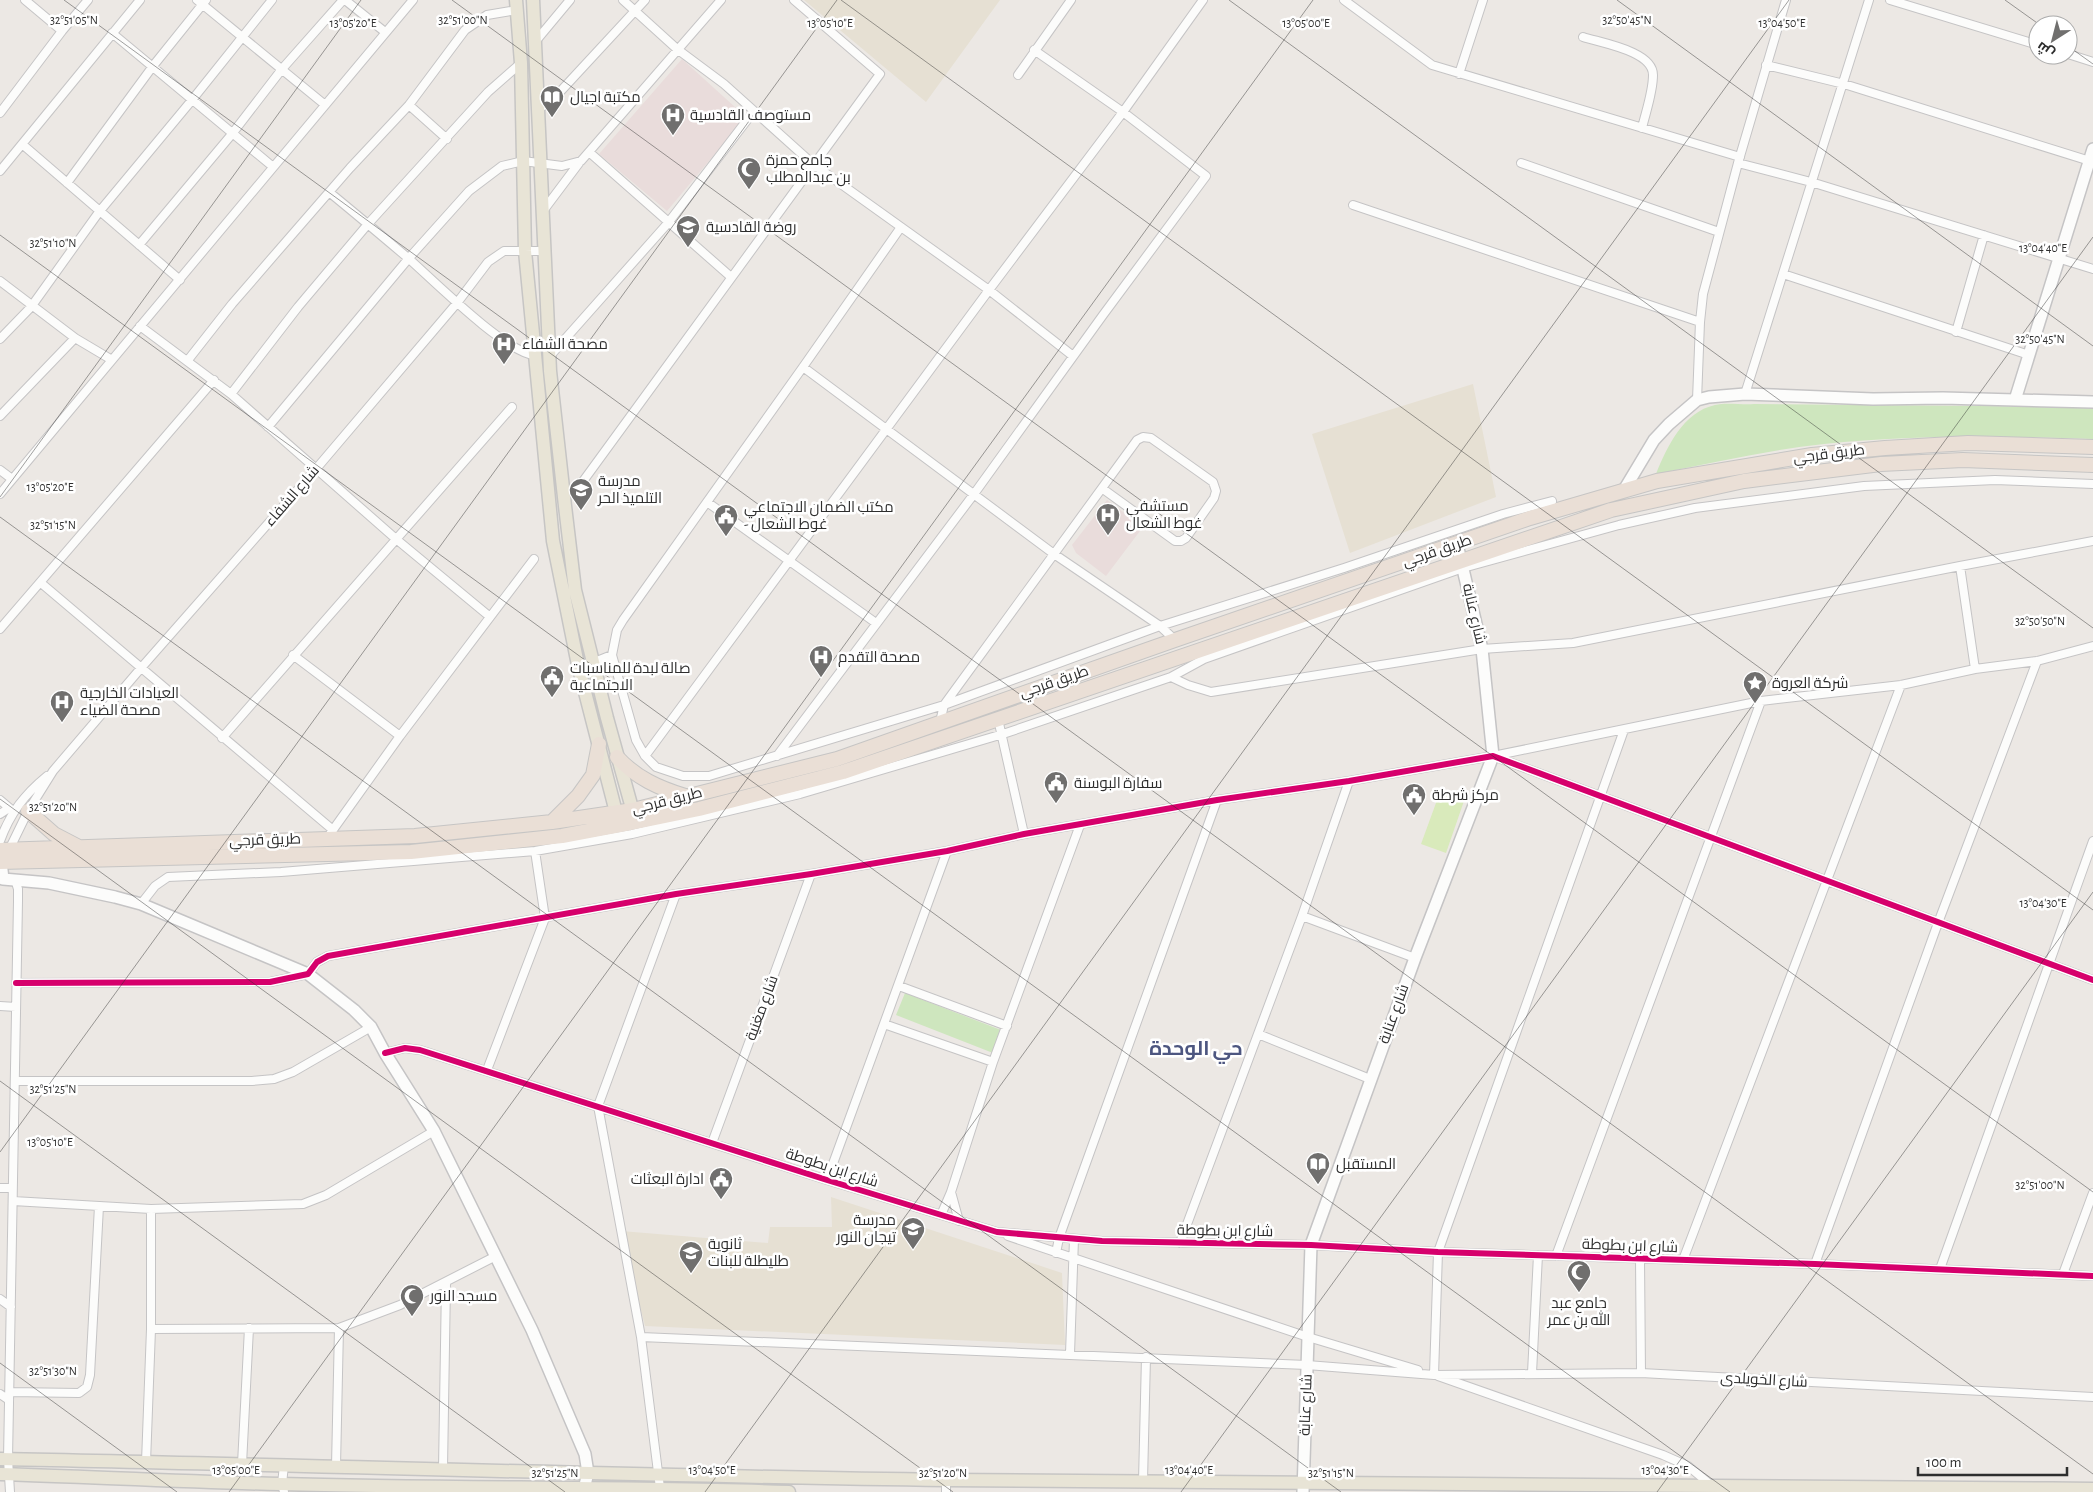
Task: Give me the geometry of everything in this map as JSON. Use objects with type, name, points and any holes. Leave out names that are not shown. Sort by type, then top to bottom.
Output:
[{"type":"highway","name":"طريق قرجي","points":[[634,816],[686,796],[837,759],[1530,518],[1657,481],[1743,465],[1812,455],[1885,448],[1968,443],[2093,447]]},
{"type":"highway","name":"طريق قرجي","points":[[2,862],[412,852],[562,836],[618,819],[699,808],[843,772],[1462,564],[1611,510],[1744,481],[1881,464],[1963,460],[2093,465]]},
{"type":"highway","points":[[552,822],[578,796],[593,775],[599,744]]},
{"type":"highway","points":[[617,757],[636,775],[648,782],[686,796]]},
{"type":"highway","points":[[837,759],[843,772]]},
{"type":"highway","points":[[28,811],[54,834],[82,848]]},
{"type":"highway","name":"طريق قرجي","points":[[2,862],[82,848],[330,834],[415,836],[552,822],[618,819]]},
{"type":"main road","points":[[533,0],[551,391],[575,590],[592,663],[634,816]]},
{"type":"main road","points":[[516,5],[522,63],[525,251],[553,541],[578,665],[618,819]]},
{"type":"main road","points":[[2015,400],[2058,258],[2091,161],[2093,149]]},
{"type":"main road","points":[[1624,490],[1654,440],[1697,400],[1745,394],[1872,399],[1942,398],[2093,402]]},
{"type":"main road","name":"شارع عنابة","points":[[1303,1488],[1310,1245],[1415,958],[1492,756],[1482,649],[1456,544]]},
{"type":"main road","points":[[2,862],[15,879],[58,885],[141,904],[308,974],[354,1010],[371,1027],[434,1131],[532,1330],[585,1454],[588,1473],[584,1491]]},
{"type":"main road","points":[[4,1459],[659,1474],[946,1486],[1143,1481],[1303,1488],[2093,1489]]},
{"type":"main road","points":[[5,1474],[283,1488],[584,1491],[660,1488],[789,1492]]},
{"type":"street","points":[[26,0],[62,31]]},
{"type":"street","points":[[0,112],[88,0]]},
{"type":"street","points":[[0,170],[140,0]]},
{"type":"street","points":[[0,339],[32,307],[99,212],[272,0]]},
{"type":"street","points":[[139,246],[232,134],[282,69],[344,0],[385,32]]},
{"type":"street","points":[[0,494],[180,280],[272,166],[413,0]]},
{"type":"street","points":[[535,42],[570,0]]},
{"type":"street","points":[[624,0],[677,49],[724,84],[814,164],[989,290],[1073,356]]},
{"type":"street","points":[[538,110],[558,94],[636,12],[645,0]]},
{"type":"street","points":[[542,211],[581,161],[721,0]]},
{"type":"street","points":[[581,484],[880,74],[794,0]]},
{"type":"street","points":[[1018,75],[1071,0]]},
{"type":"street","points":[[645,756],[989,290],[1123,112],[1203,0]]},
{"type":"street","points":[[1344,0],[1432,65],[1642,128],[1739,160],[2093,269]]},
{"type":"street","points":[[1459,74],[1483,0]]},
{"type":"street","points":[[1697,400],[1703,294],[1739,160],[1786,0]]},
{"type":"street","points":[[1745,394],[1869,0]]},
{"type":"street","points":[[1890,0],[2028,42]]},
{"type":"street","points":[[67,183],[202,1],[324,104]]},
{"type":"street","points":[[188,360],[232,304],[329,192],[409,105],[465,30],[487,15],[516,5]]},
{"type":"street","points":[[112,33],[272,166]]},
{"type":"street","points":[[1583,37],[1634,53],[1647,60],[1651,66],[1653,77],[1642,128]]},
{"type":"street","points":[[777,756],[974,494],[1206,176],[1123,112],[1034,50]]},
{"type":"street","points":[[2078,57],[2093,62]]},
{"type":"street","points":[[231,394],[298,307],[368,224],[488,92],[522,63]]},
{"type":"street","points":[[1766,65],[1844,84],[2091,161]]},
{"type":"street","points":[[409,105],[447,139]]},
{"type":"street","points":[[550,356],[668,223],[754,111]]},
{"type":"street","points":[[22,144],[180,280]]},
{"type":"street","points":[[589,152],[731,277]]},
{"type":"street","points":[[268,427],[408,258],[469,191],[502,166],[523,161],[562,166],[581,161]]},
{"type":"street","points":[[1521,163],[1719,232]]},
{"type":"street","points":[[329,192],[408,258],[457,303],[517,350],[534,355]]},
{"type":"street","points":[[1353,204],[1700,322]]},
{"type":"street","points":[[901,226],[617,630],[612,655],[636,740],[645,756],[656,767],[683,776],[710,776],[944,705],[1160,626],[1344,568],[1503,514],[1552,501]]},
{"type":"street","points":[[1956,332],[1984,235]]},
{"type":"street","name":"شارع الشفاء","points":[[2,862],[28,811],[53,772],[141,668],[316,470],[457,303],[488,262],[504,251],[544,251]]},
{"type":"street","points":[[1783,274],[2029,355]]},
{"type":"street","points":[[0,281],[75,338],[112,360]]},
{"type":"street","points":[[140,326],[231,394],[396,539],[489,616]]},
{"type":"street","points":[[0,416],[75,338]]},
{"type":"street","points":[[803,367],[1054,554],[1160,626],[1175,640]]},
{"type":"street","points":[[0,629],[214,380]]},
{"type":"street","points":[[222,738],[512,407]]},
{"type":"street","points":[[940,722],[944,705],[1137,440],[1144,437],[1151,438],[1213,482],[1216,491],[1214,498],[1186,538],[1181,541],[1175,541],[1103,489]]},
{"type":"street","points":[[0,470],[12,480]]},
{"type":"street","points":[[141,904],[155,886],[168,877],[281,872],[536,851],[632,834],[800,794],[1003,734],[1171,677],[1204,659],[1462,564],[1694,508],[1864,486],[1995,480],[2093,484]]},
{"type":"street","points":[[707,502],[876,623]]},
{"type":"street","points":[[1171,677],[1188,686],[1212,692],[1482,649],[1573,643],[1960,566],[2093,542]]},
{"type":"street","points":[[41,583],[222,738],[330,834],[400,736],[534,558]]},
{"type":"street","points":[[1960,566],[1975,669]]},
{"type":"street","points":[[16,982],[270,982],[308,974],[317,962],[328,956],[676,894],[947,851],[1024,834],[1217,800],[1349,781],[1492,756],[1762,701],[1900,685],[1975,669],[2037,660],[2093,646]]},
{"type":"street","points":[[293,655],[400,736]]},
{"type":"street","points":[[578,665],[592,663],[612,655]]},
{"type":"street","points":[[1815,1264],[1938,923],[2037,660]]},
{"type":"street","points":[[1683,1260],[1828,883],[1900,685]]},
{"type":"street","points":[[1556,1256],[1762,701]]},
{"type":"street","points":[[998,719],[1003,734],[1024,834]]},
{"type":"street","points":[[1434,1375],[1438,1252],[1624,730]]},
{"type":"street","points":[[1492,756],[1828,883],[2093,980]]},
{"type":"street","name":"شارع الشفاء","points":[[2,862],[7,822],[11,809],[32,788],[53,772]]},
{"type":"street","points":[[1180,1244],[1302,916],[1349,781]]},
{"type":"street","points":[[0,800],[11,809],[0,814]]},
{"type":"street","points":[[1056,1253],[1059,1238],[1217,800]]},
{"type":"street","points":[[941,1215],[951,1192],[994,1062],[1080,825]]},
{"type":"street","points":[[1940,1269],[2093,841]]},
{"type":"street","points":[[487,1070],[545,918],[536,851]]},
{"type":"street","points":[[827,1180],[947,851]]},
{"type":"street","name":"شارع مغنية","points":[[712,1142],[811,874]]},
{"type":"street","points":[[10,1492],[5,1474],[4,1459],[10,1396],[12,1188],[16,1081],[18,889],[15,879]]},
{"type":"street","points":[[660,1488],[642,1337],[598,1106],[676,894]]},
{"type":"street","points":[[1302,916],[1415,958]]},
{"type":"street","points":[[899,986],[1007,1026]]},
{"type":"street","points":[[0,1006],[16,1007]]},
{"type":"street","points":[[884,1024],[994,1062]]},
{"type":"street","points":[[16,1081],[252,1081],[274,1079],[293,1072],[371,1027]]},
{"type":"street","points":[[1258,1034],[1370,1079]]},
{"type":"street","name":"شارع ابن بطوطة","points":[[385,1053],[405,1048],[420,1050],[827,1180],[997,1232],[1074,1239],[1180,1244],[1310,1245],[1438,1252],[1815,1264],[2093,1276]]},
{"type":"street","points":[[13,1201],[151,1209],[304,1204],[326,1195],[434,1131]]},
{"type":"street","points":[[0,1188],[12,1188]]},
{"type":"street","points":[[951,1192],[959,1221]]},
{"type":"street","points":[[2063,1274],[2093,1193]]},
{"type":"street","points":[[0,1394],[10,1396],[79,1393],[87,1387],[90,1375],[99,1206]]},
{"type":"street","points":[[146,1462],[151,1329],[151,1209]]},
{"type":"street","points":[[997,1232],[1308,1338],[1434,1375],[1663,1455],[1688,1466],[1710,1488]]},
{"type":"street","points":[[1070,1354],[1074,1239]]},
{"type":"street","points":[[1532,1373],[1538,1255]]},
{"type":"street","points":[[151,1329],[340,1328],[400,1305],[496,1256]]},
{"type":"street","points":[[1640,1258],[1641,1373]]},
{"type":"street","points":[[443,1469],[446,1283]]},
{"type":"street","points":[[0,1299],[11,1307]]},
{"type":"street","points":[[242,1464],[249,1328]]},
{"type":"street","points":[[336,1466],[340,1328]]},
{"type":"street","points":[[642,1337],[1307,1365],[1434,1375]]},
{"type":"street","points":[[1143,1481],[1146,1358]]},
{"type":"street","name":"شارع الخويلدى","points":[[1434,1375],[1641,1373],[2093,1397]]},
{"type":"street","points":[[283,1488],[284,1465]]},
{"type":"shaded area","points":[[804,0],[1000,0],[926,102]]},
{"type":"shaded area","name":"مستوصف القادسية","points":[[682,59],[746,117],[667,211],[599,154]]},
{"type":"shaded area","points":[[1473,384],[1496,497],[1350,553],[1312,434]]},
{"type":"shaded area","name":"مستشفي غوط الشعال","points":[[1107,500],[1143,527],[1106,576],[1076,553],[1072,545]]},
{"type":"shaded area","points":[[831,1197],[1062,1273],[1065,1345],[645,1326],[621,1231],[768,1243],[770,1227],[832,1227]]},
{"type":"green space","points":[[1719,404],[2093,407],[2093,439],[1959,437],[1858,441],[1782,450],[1656,474],[1671,442],[1685,423],[1704,409]]},
{"type":"green space","points":[[1440,792],[1464,801],[1446,853],[1421,844]]},
{"type":"green space","points":[[905,993],[1001,1030],[993,1053],[896,1015]]},
{"type":"cycle path","points":[[16,983],[270,982],[308,974],[317,962],[328,956],[676,894],[947,851],[1024,834],[1217,800],[1349,781],[1493,756],[2093,980]]},
{"type":"cycle path","points":[[385,1053],[405,1048],[420,1050],[827,1180],[997,1232],[1102,1241],[1311,1245],[1438,1252],[1815,1264],[2093,1276]]},
{"type":"place","name":"مكتبة اجيال","points":[[552,118]]},
{"type":"place","name":"مستوصف القادسية","points":[[673,136]]},
{"type":"place","name":"جامع حمزة بن عبدالمطلب","points":[[749,190]]},
{"type":"place","name":"روضة القادسية","points":[[688,248]]},
{"type":"place","name":"مصحة الشفاء","points":[[504,365]]},
{"type":"place","name":"مدرسة التلميذ الحر","points":[[581,511]]},
{"type":"place","name":"مستشفي غوط الشعال","points":[[1108,536]]},
{"type":"place","name":"مكتب الضمان الاجتماعي - غوط الشعال","points":[[726,537]]},
{"type":"place","name":"مصحة التقدم","points":[[821,678]]},
{"type":"place","name":"صالة لبدة للمناسبات الاجتماعية","points":[[552,698]]},
{"type":"place","name":"شركة العروة","points":[[1755,704]]},
{"type":"place","name":"العيادات الخارجية مصحة الضياء","points":[[62,723]]},
{"type":"place","name":"سفارة البوسنة","points":[[1056,804]]},
{"type":"place","name":"مركز شرطة","points":[[1414,816]]},
{"type":"place","name":"المستقبل","points":[[1318,1185]]},
{"type":"place","name":"ادارة البعثات","points":[[721,1200]]},
{"type":"place","name":"مدرسة تيجان النور","points":[[913,1250]]},
{"type":"place","name":"ثانوية طليطلة للبنات","points":[[691,1274]]},
{"type":"place","name":"جامع عبد الله بن عمر","points":[[1579,1293]]},
{"type":"place","name":"مسجد النور","points":[[412,1317]]},
{"type":"district","name":"حي الوحدة","points":[[1196,1049]]}]
